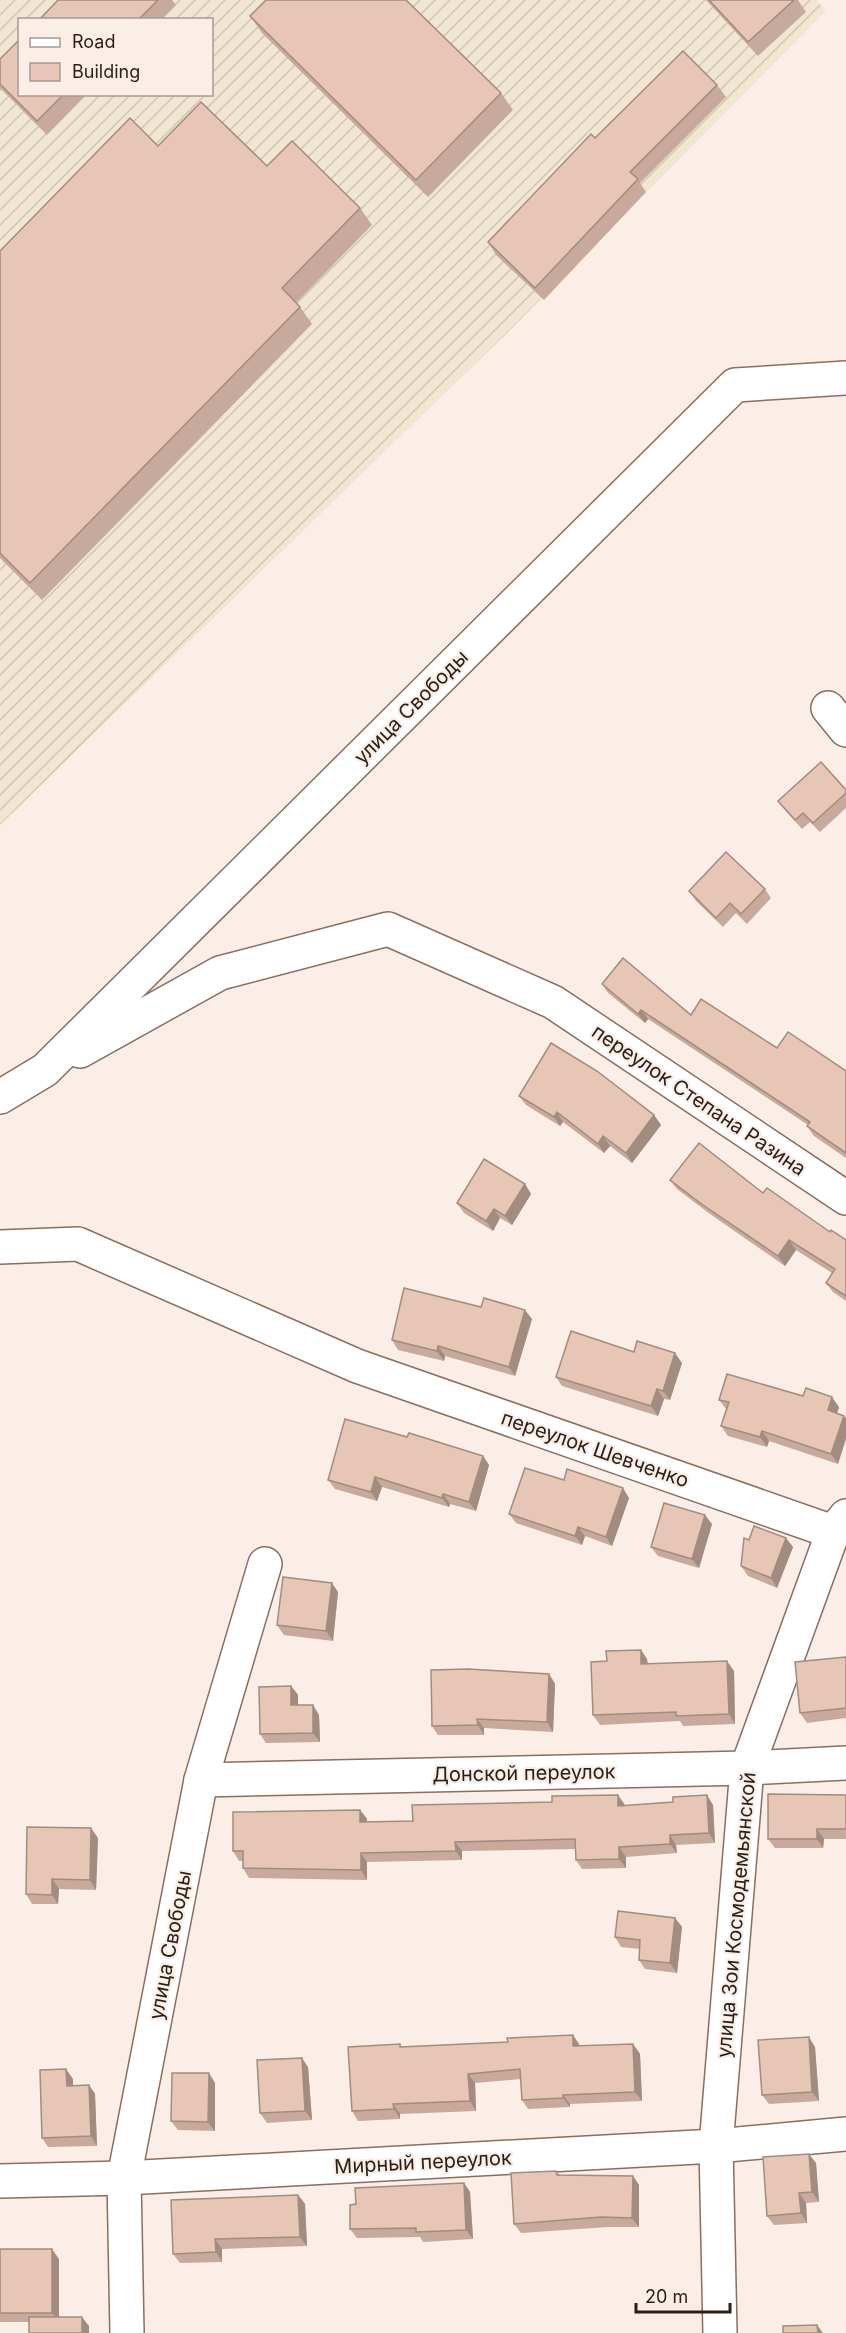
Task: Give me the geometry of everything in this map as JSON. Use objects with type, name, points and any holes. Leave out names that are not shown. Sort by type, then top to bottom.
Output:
[{"type":"street","name":"улица Свободы","points":[[0,1097],[45,1070],[735,385],[846,378]]},
{"type":"street","name":"переулок Степана Разина","points":[[45,1070],[220,974],[388,928],[553,1002],[846,1198]]},
{"type":"street","name":"переулок Шевченко","points":[[0,1247],[78,1244],[357,1366],[840,1524]]},
{"type":"street","name":"улица Зои Космодемьянской","points":[[720,2333],[716,2146],[747,1768],[840,1524]]},
{"type":"street","name":"улица Свободы","points":[[127,2333],[124,2178],[201,1780],[265,1564]]},
{"type":"street","name":"Донской переулок","points":[[201,1780],[747,1768],[846,1763]]},
{"type":"street","name":"Мирный переулок","points":[[0,2181],[124,2178],[716,2146],[846,2134]]},
{"type":"shaded area","points":[[0,0],[816,0],[826,11],[508,332],[0,825]]},
{"type":"building","points":[[58,0],[158,0],[140,18],[41,18]]},
{"type":"building","points":[[266,0],[406,0],[501,93],[416,180],[250,16]]},
{"type":"building","points":[[709,0],[794,0],[748,42]]},
{"type":"building","points":[[18,41],[18,96],[62,96],[37,121],[0,84],[0,59]]},
{"type":"building","points":[[683,51],[717,85],[630,172],[638,179],[535,288],[488,242],[591,134],[595,138]]},
{"type":"building","points":[[201,102],[267,166],[292,141],[360,208],[282,288],[300,307],[30,583],[0,553],[0,251],[130,118],[158,146]]},
{"type":"building","points":[[821,762],[846,790],[846,793],[813,823],[803,813],[795,820],[778,801]]},
{"type":"building","points":[[726,852],[765,889],[741,914],[730,903],[716,918],[689,891]]},
{"type":"building","points":[[623,958],[691,1015],[701,999],[777,1048],[788,1032],[846,1071],[846,1153],[807,1126],[810,1122],[641,1010],[638,1014],[602,984]]},
{"type":"building","points":[[551,1043],[597,1071],[654,1115],[626,1153],[603,1136],[598,1144],[557,1112],[554,1117],[519,1096]]},
{"type":"building","points":[[699,1143],[763,1193],[767,1188],[830,1232],[831,1230],[846,1240],[846,1296],[826,1283],[835,1269],[789,1240],[778,1256],[670,1180]]},
{"type":"building","points":[[484,1159],[525,1184],[505,1216],[494,1209],[486,1221],[457,1203]]},
{"type":"building","points":[[404,1288],[481,1307],[484,1298],[525,1310],[509,1367],[438,1346],[437,1351],[392,1340]]},
{"type":"building","points":[[571,1331],[634,1352],[637,1341],[675,1353],[663,1391],[657,1389],[651,1406],[556,1377]]},
{"type":"building","points":[[727,1374],[803,1396],[806,1388],[832,1397],[828,1410],[844,1416],[831,1454],[762,1431],[760,1437],[721,1426],[729,1402],[719,1400]]},
{"type":"building","points":[[345,1419],[407,1437],[409,1433],[483,1456],[469,1502],[443,1494],[442,1498],[375,1477],[371,1492],[328,1480]]},
{"type":"building","points":[[525,1468],[564,1480],[567,1469],[623,1488],[606,1537],[578,1527],[575,1536],[509,1514]]},
{"type":"building","points":[[664,1503],[705,1515],[692,1559],[651,1547]]},
{"type":"building","points":[[754,1526],[786,1538],[771,1578],[741,1566],[744,1538],[749,1540]]},
{"type":"building","points":[[283,1577],[332,1583],[326,1631],[277,1625]]},
{"type":"building","points":[[641,1650],[641,1664],[727,1661],[729,1714],[676,1716],[676,1712],[593,1715],[591,1662],[607,1661],[606,1651]]},
{"type":"building","points":[[846,1657],[846,1708],[800,1713],[795,1662]]},
{"type":"building","points":[[468,1669],[549,1674],[547,1722],[477,1719],[478,1725],[432,1726],[431,1670]]},
{"type":"building","points":[[291,1686],[291,1705],[313,1705],[313,1733],[260,1734],[259,1687]]},
{"type":"building","points":[[768,1794],[846,1795],[846,1829],[817,1829],[817,1839],[768,1839]]},
{"type":"building","points":[[618,1795],[618,1806],[673,1802],[673,1797],[707,1795],[709,1833],[670,1835],[670,1844],[619,1847],[619,1859],[576,1860],[575,1839],[455,1842],[456,1851],[361,1853],[361,1870],[243,1868],[243,1851],[233,1851],[233,1812],[360,1810],[360,1822],[413,1821],[412,1805],[552,1802],[552,1796]]},
{"type":"building","points":[[27,1827],[91,1828],[90,1880],[52,1879],[52,1895],[26,1894]]},
{"type":"building","points":[[618,1911],[675,1918],[670,1963],[639,1960],[640,1940],[615,1937]]},
{"type":"building","points":[[573,2035],[573,2046],[633,2044],[635,2092],[563,2095],[563,2098],[522,2100],[520,2069],[468,2074],[470,2101],[393,2104],[394,2109],[352,2111],[348,2047],[508,2042],[507,2038]]},
{"type":"building","points":[[809,2037],[812,2092],[762,2095],[758,2040]]},
{"type":"building","points":[[302,2058],[305,2111],[260,2113],[257,2060]]},
{"type":"building","points":[[66,2069],[67,2086],[89,2085],[91,2136],[42,2138],[40,2070]]},
{"type":"building","points":[[172,2073],[209,2073],[208,2122],[171,2121]]},
{"type":"building","points":[[809,2154],[812,2192],[799,2193],[801,2213],[767,2216],[763,2157]]},
{"type":"building","points":[[556,2171],[557,2175],[633,2176],[632,2218],[601,2217],[514,2224],[511,2173]]},
{"type":"building","points":[[464,2183],[466,2230],[416,2232],[416,2228],[350,2229],[350,2205],[356,2204],[355,2188]]},
{"type":"building","points":[[298,2195],[300,2237],[215,2239],[216,2252],[173,2254],[171,2200]]},
{"type":"building","points":[[0,2249],[52,2249],[52,2313],[0,2313]]},
{"type":"building","points":[[29,2317],[82,2317],[82,2333],[29,2333]]},
{"type":"building","points":[[817,2325],[818,2333],[783,2333],[783,2326]]}]
